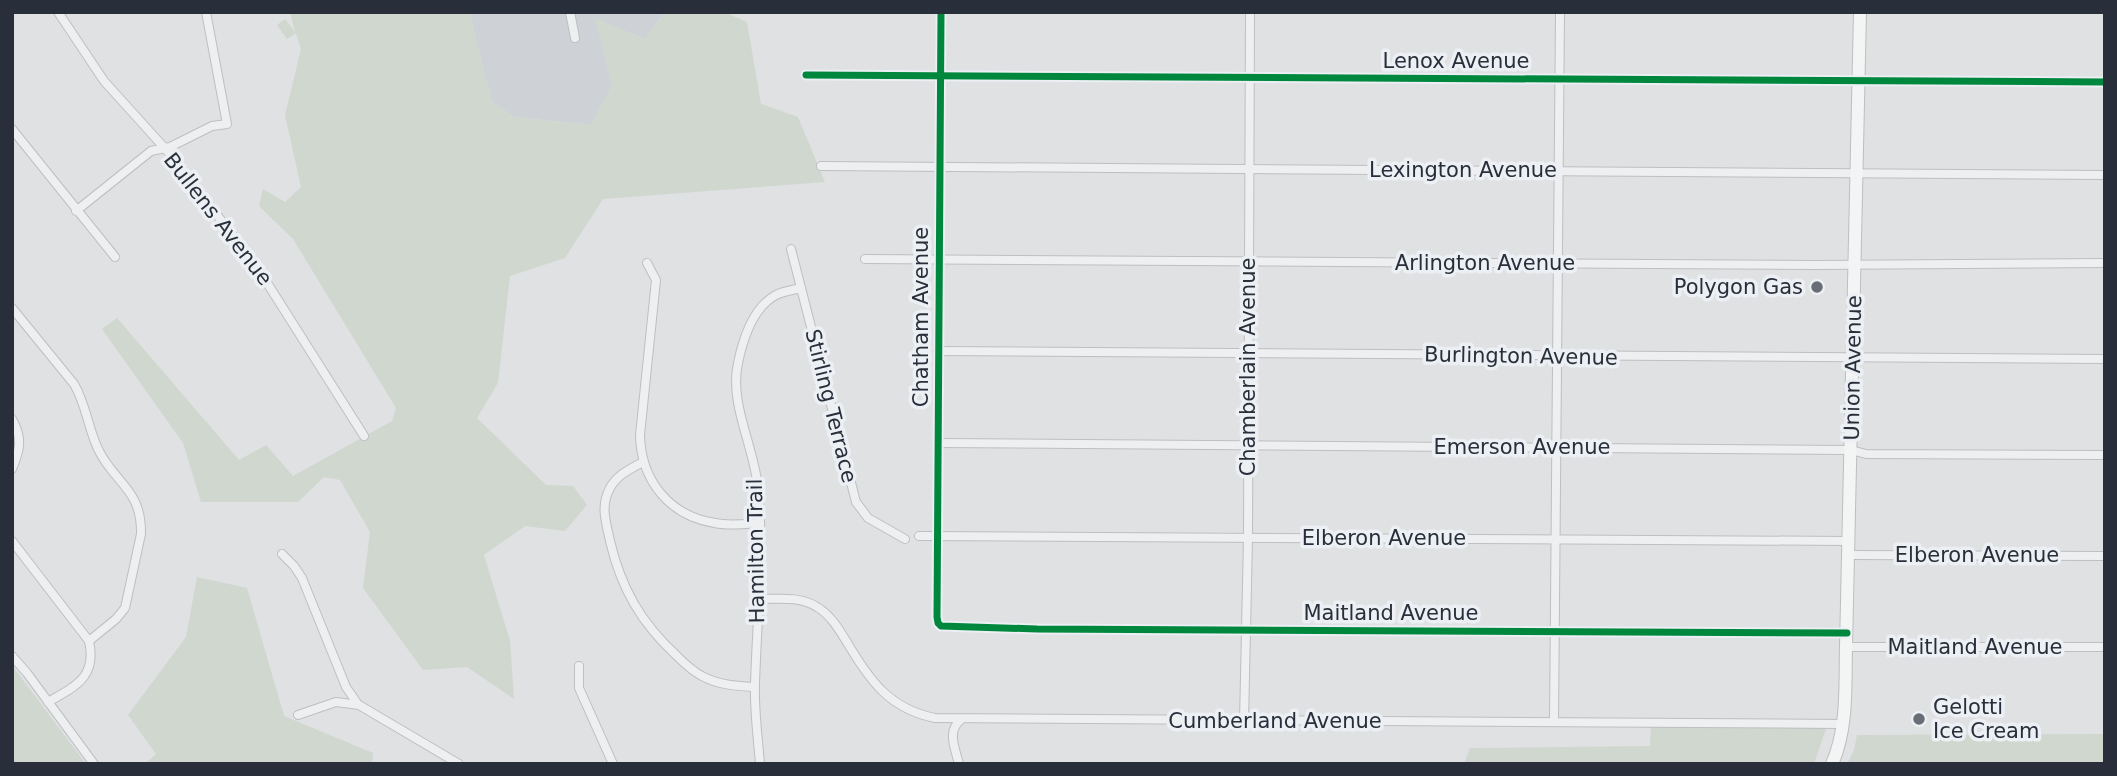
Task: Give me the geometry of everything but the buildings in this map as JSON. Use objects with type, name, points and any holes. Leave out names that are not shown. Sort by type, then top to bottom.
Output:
[{"type":"main road","name":"Union Avenue","points":[[1832,764],[1843,724],[1847,633],[1860,12]]},
{"type":"street","name":"Bullens Avenue","points":[[58,12],[104,81],[163,147],[272,288],[363,436]]},
{"type":"street","points":[[76,211],[152,151],[170,147],[212,126],[227,124],[206,12]]},
{"type":"street","points":[[570,12],[575,38]]},
{"type":"street","name":"Chatham Avenue","points":[[938,622],[941,12]]},
{"type":"street","name":"Chamberlain Avenue","points":[[1244,722],[1248,538],[1250,12]]},
{"type":"street","points":[[1554,722],[1560,12]]},
{"type":"street","name":"Lenox Avenue","points":[[806,75],[2105,82]]},
{"type":"street","points":[[12,130],[115,257]]},
{"type":"street","name":"Lexington Avenue","points":[[821,166],[2105,175]]},
{"type":"street","name":"Stirling Terrace","points":[[791,249],[856,502],[867,519],[905,539]]},
{"type":"street","name":"Arlington Avenue","points":[[865,259],[2105,263]]},
{"type":"street","points":[[648,263],[656,280],[640,435],[643,462],[655,488],[684,513],[718,524],[759,523]]},
{"type":"street","name":"Hamilton Trail","points":[[760,764],[754,687],[759,599],[758,488],[739,405],[737,369],[744,342],[761,306],[780,293],[801,288]]},
{"type":"street","points":[[12,308],[74,384],[85,405],[96,447],[130,493],[139,513],[141,534],[128,600],[120,615],[89,641]]},
{"type":"street","name":"Burlington Avenue","points":[[938,351],[2105,359]]},
{"type":"street","points":[[12,419],[21,443],[12,469]]},
{"type":"street","name":"Emerson Avenue","points":[[938,443],[1851,450],[1866,454],[2105,455]]},
{"type":"street","points":[[643,462],[614,481],[603,508],[614,559],[629,597],[651,630],[694,671],[720,683],[754,687]]},
{"type":"street","name":"Elberon Avenue","points":[[919,536],[1556,538],[2105,556]]},
{"type":"street","points":[[12,541],[89,641],[91,660],[86,676],[81,682],[48,702]]},
{"type":"street","points":[[282,554],[302,578],[352,699],[459,764]]},
{"type":"street","name":"Cumberland Avenue","points":[[759,599],[794,599],[816,606],[832,621],[877,687],[904,709],[924,716],[962,719],[1244,722],[1843,724]]},
{"type":"street","name":"Maitland Avenue","points":[[938,622],[945,627],[1847,633]]},
{"type":"street","name":"Maitland Avenue","points":[[1846,647],[2105,647]]},
{"type":"street","points":[[12,656],[94,764]]},
{"type":"street","points":[[579,666],[579,688],[612,764]]},
{"type":"street","points":[[298,715],[336,702],[359,705]]},
{"type":"street","points":[[959,764],[952,732],[955,724],[962,719]]},
{"type":"shaded area","points":[[290,12],[469,12],[492,102],[514,117],[590,125],[612,86],[595,18],[645,39],[665,12],[724,12],[747,22],[761,104],[798,117],[825,182],[603,199],[565,258],[510,276],[498,383],[477,418],[546,485],[573,486],[587,505],[565,531],[525,526],[484,555],[510,641],[514,699],[467,667],[423,670],[363,588],[370,532],[340,480],[324,477],[298,502],[201,502],[183,443],[102,329],[117,318],[239,460],[266,445],[293,476],[392,421],[396,408],[293,239],[259,206],[263,189],[285,202],[301,187],[285,115],[301,49],[296,33],[287,39],[277,25],[285,19],[295,32]]},
{"type":"shaded area","points":[[469,12],[665,12],[645,39],[596,19],[612,86],[591,125],[514,117],[492,102]]},
{"type":"shaded area","points":[[197,577],[247,588],[284,716],[373,753],[372,764],[145,764],[156,754],[128,715],[186,637]]},
{"type":"shaded area","points":[[14,668],[86,764],[12,764]]},
{"type":"shaded area","points":[[1651,723],[1827,726],[1814,764],[1464,764],[1470,748],[1650,746]]},
{"type":"shaded area","points":[[2105,734],[2105,764],[1847,764],[1857,735]]},
{"type":"cycle path","points":[[941,12],[937,617],[941,626],[1037,629],[1847,633]]},
{"type":"cycle path","points":[[806,75],[2105,82]]},
{"type":"place","name":"Polygon Gas","points":[[1817,287]]},
{"type":"place","name":"Gelotti Ice Cream","points":[[1919,719]]}]
